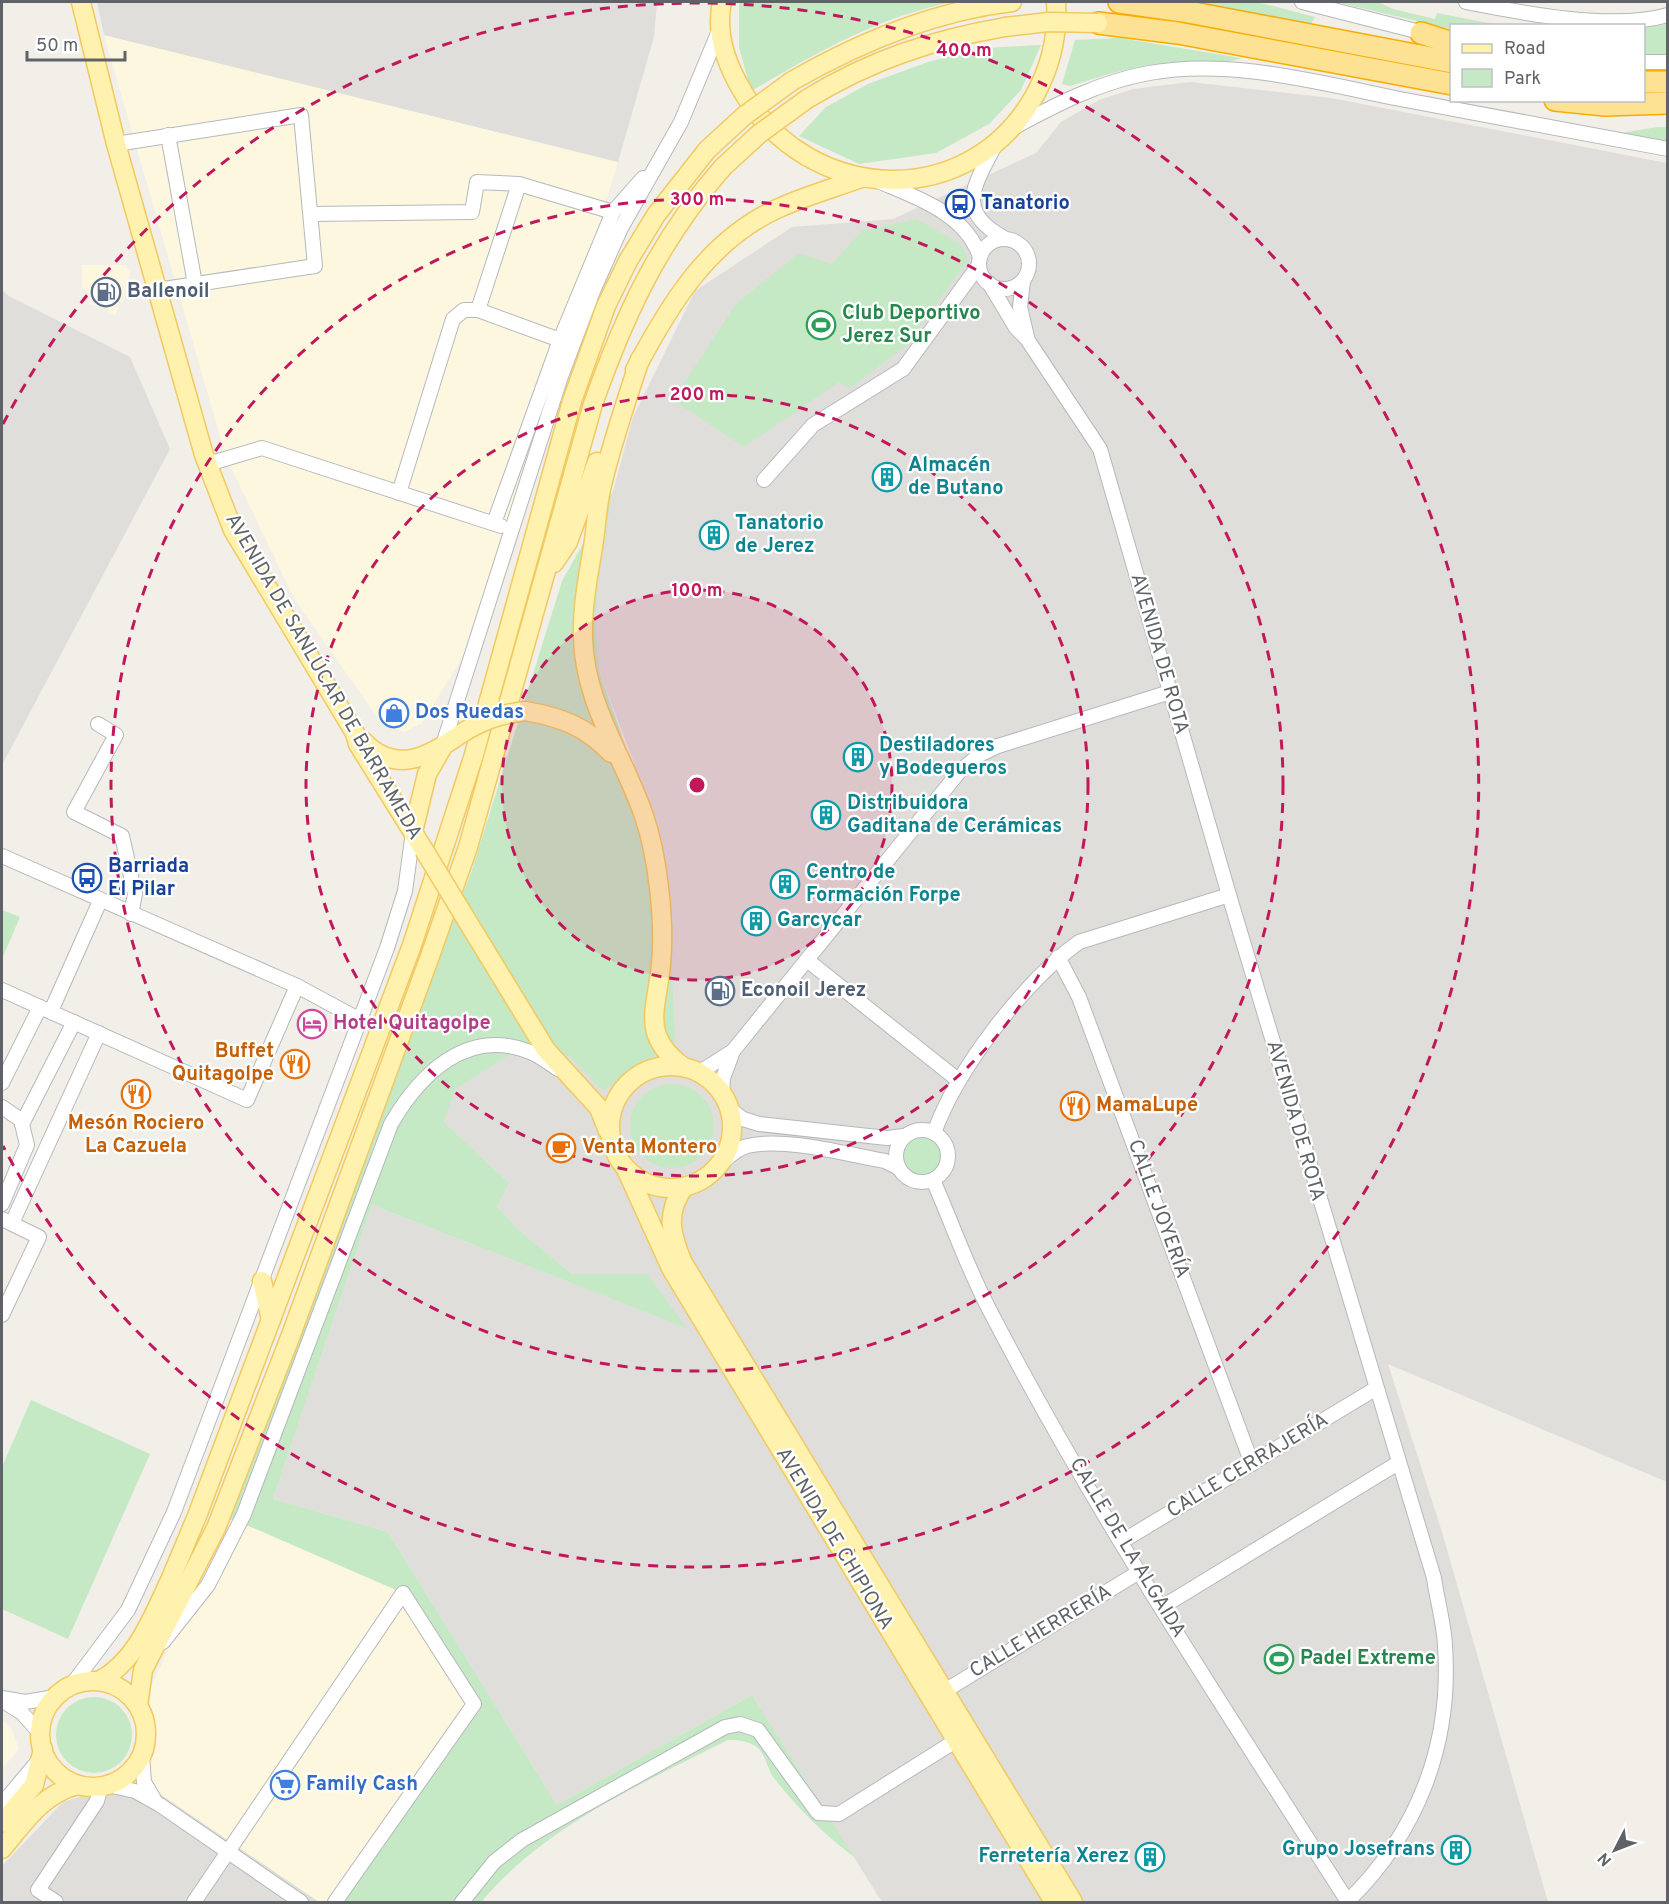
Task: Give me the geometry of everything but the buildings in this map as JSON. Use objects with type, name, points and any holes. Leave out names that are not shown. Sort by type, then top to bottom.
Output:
[{"type":"highway","points":[[1119,2],[1183,11],[1450,62]]},
{"type":"highway","points":[[1098,23],[1178,33],[1450,84]]},
{"type":"highway","points":[[1421,33],[1450,42]]},
{"type":"highway","points":[[1645,82],[1668,81]]},
{"type":"highway","points":[[1575,102],[1605,105],[1668,104]]},
{"type":"highway","points":[[1605,105],[1635,115],[1668,118]]},
{"type":"main road","points":[[2,1824],[33,1785],[45,1713],[55,1697],[71,1686],[99,1682],[115,1673],[131,1655],[171,1578],[364,1077],[448,840],[474,758],[544,498],[590,349],[606,306],[628,261],[656,215],[707,150],[744,116],[792,81],[828,61],[901,29],[943,16],[1012,2]]},
{"type":"main road","points":[[719,12],[737,82],[754,111],[778,137],[806,157],[837,172],[868,179],[909,179],[940,172],[979,154],[1003,136],[1029,106],[1043,80],[1052,51],[1057,16],[1056,2]]},
{"type":"main road","name":"AVENIDA DE SANLÚCAR DE BARRAMEDA","points":[[80,5],[157,290],[208,464],[233,530],[356,733],[358,744],[534,1031],[567,1074],[599,1108],[610,1135]]},
{"type":"main road","points":[[138,1706],[143,1670],[216,1528],[383,1091],[468,847],[593,404],[627,314],[647,273],[674,228],[723,167],[759,134],[807,99],[838,80],[908,50],[948,37],[1048,22],[1098,23]]},
{"type":"main road","points":[[547,572],[568,542],[621,396],[657,326],[679,293],[707,260],[742,229],[777,208],[868,179]]},
{"type":"main road","points":[[640,359],[613,440],[600,491],[586,587],[583,639],[593,692],[621,764],[645,817],[662,905],[661,962],[655,1005],[655,1035],[667,1055],[682,1066]]},
{"type":"main road","points":[[356,733],[372,750],[393,760],[411,759],[442,748],[462,733],[495,716],[525,711],[550,715],[575,723],[598,738],[621,764]]},
{"type":"main road","points":[[413,832],[427,774],[442,748]]},
{"type":"main road","points":[[665,1065],[682,1066],[700,1072],[726,1101],[732,1137],[720,1164],[698,1182],[684,1187],[653,1186],[626,1169],[615,1153],[610,1135],[612,1111],[622,1088],[634,1077],[649,1069],[665,1065]]},
{"type":"main road","name":"AVENIDA DE CHIPIONA","points":[[626,1169],[671,1268],[1054,1902]]},
{"type":"main road","name":"AVENIDA DE CHIPIONA","points":[[684,1187],[676,1198],[670,1216],[672,1236],[683,1263],[1073,1902]]},
{"type":"main road","points":[[262,1281],[271,1321]]},
{"type":"main road","points":[[2,1849],[49,1796],[61,1789],[78,1785],[104,1786],[127,1775],[142,1756],[146,1736],[144,1719],[138,1706],[115,1686],[99,1682]]},
{"type":"main road","points":[[41,1747],[53,1768],[65,1779],[78,1785]]},
{"type":"street","points":[[1302,2],[1421,33],[1450,38]]},
{"type":"street","points":[[1466,2],[1556,17],[1627,21],[1668,15]]},
{"type":"street","points":[[442,748],[560,379],[593,291],[621,228],[663,155],[694,93],[719,12]]},
{"type":"street","points":[[1645,62],[1668,62]]},
{"type":"street","points":[[966,282],[987,281],[1000,289],[1008,289],[1023,281],[1028,273],[1029,256],[1019,243],[1004,238],[981,223],[973,211],[972,197],[1003,136],[1061,102],[1107,84],[1150,73],[1194,69],[1284,76],[1668,149]]},
{"type":"street","points":[[116,144],[301,115],[315,266],[157,290]]},
{"type":"street","points":[[168,135],[195,284]]},
{"type":"street","points":[[494,524],[560,340],[613,212],[663,155]]},
{"type":"street","points":[[868,179],[925,202],[962,226],[976,243],[979,261],[987,281]]},
{"type":"street","points":[[311,214],[472,212],[477,182],[519,184],[613,212]]},
{"type":"street","points":[[478,310],[519,184]]},
{"type":"street","points":[[764,480],[813,424],[903,369],[966,282],[989,243],[1004,238]]},
{"type":"street","name":"AVENIDA DE ROTA","points":[[987,281],[1016,328],[1027,339],[1100,450],[1228,895],[1375,1389],[1434,1578],[1445,1646],[1444,1709],[1430,1776],[1407,1827],[1375,1875],[1347,1902]]},
{"type":"street","name":"AVENIDA DE ROTA","points":[[1023,281],[1020,307],[1027,339]]},
{"type":"street","points":[[399,493],[453,319],[464,310],[478,310],[560,340]]},
{"type":"street","points":[[208,464],[262,448],[513,530]]},
{"type":"street","points":[[720,1164],[735,1151],[746,1146],[784,1145],[885,1161],[899,1168],[909,1179],[925,1182],[933,1180],[945,1169],[948,1161],[946,1145],[934,1133],[919,1130],[904,1136],[887,1138],[759,1124],[743,1119],[726,1101],[723,1078],[733,1052],[959,772],[979,755],[998,746],[1170,692]]},
{"type":"street","points":[[98,724],[116,735],[74,812],[122,836],[135,894],[131,914]]},
{"type":"street","points":[[71,1686],[81,1670],[114,1631],[150,1567],[190,1473],[360,1020],[405,891],[413,832]]},
{"type":"street","points":[[2,856],[297,986],[360,1020]]},
{"type":"street","points":[[934,1133],[958,1080],[993,1033],[1058,957],[1079,942],[1228,895]]},
{"type":"street","points":[[2,1083],[45,1009],[100,901]]},
{"type":"street","name":"CALLE JOYERÍA","points":[[1058,957],[1079,997],[1252,1464]]},
{"type":"street","points":[[807,960],[958,1080]]},
{"type":"street","points":[[2,990],[247,1100],[297,986]]},
{"type":"street","points":[[22,1124],[74,1022]]},
{"type":"street","points":[[2,1316],[39,1237],[7,1221],[99,1033]]},
{"type":"street","points":[[152,1656],[208,1585],[227,1551],[248,1503],[391,1124],[408,1095],[443,1060],[468,1049],[489,1045],[510,1046],[531,1052],[567,1074]]},
{"type":"street","points":[[700,1072],[733,1052]]},
{"type":"street","points":[[2,1107],[21,1119],[27,1145],[2,1204]]},
{"type":"street","points":[[899,1168],[896,1151],[904,1136]]},
{"type":"street","name":"CALLE DE LA ALGAIDA","points":[[933,1180],[988,1307],[1121,1542],[1347,1902]]},
{"type":"street","name":"CALLE CERRAJERÍA","points":[[1121,1542],[1375,1389]]},
{"type":"street","points":[[1161,1607],[1398,1463]]},
{"type":"street","name":"CALLE HERRERÍA","points":[[943,1692],[1140,1572]]},
{"type":"street","points":[[194,1902],[403,1593],[474,1704],[335,1902]]},
{"type":"street","points":[[2,1699],[25,1702],[55,1697]]},
{"type":"street","points":[[2,1699],[22,1713],[41,1747],[2,1804]]},
{"type":"street","points":[[462,1902],[494,1862],[522,1840],[725,1727],[741,1724],[758,1730],[818,1813],[839,1814],[957,1740]]},
{"type":"street","points":[[142,1756],[144,1782],[149,1794],[160,1805]]},
{"type":"street","points":[[56,1902],[38,1890],[97,1801],[104,1786],[135,1791],[160,1805],[301,1902]]},
{"type":"shaded area","points":[[97,2],[657,2],[654,37],[618,162],[104,35]]},
{"type":"shaded area","points":[[104,35],[618,162],[514,501],[462,658],[422,723],[404,732],[382,724],[295,600],[226,457]]},
{"type":"shaded area","points":[[1190,82],[1331,98],[1667,163],[1667,1482],[1388,1364],[1442,1532],[1548,1902],[882,1902],[752,1695],[557,1805],[388,1532],[273,1499],[372,1205],[684,1327],[648,1274],[572,1274],[522,1233],[497,1207],[509,1183],[444,1122],[454,1089],[529,1043],[570,1057],[584,1071],[644,1061],[675,1041],[634,763],[600,673],[594,621],[599,570],[613,491],[633,417],[695,291],[792,227],[893,219],[1036,153],[1061,122],[1099,100],[1133,89]]},
{"type":"shaded area","name":"Ballenoil","points":[[82,265],[126,265],[130,273],[123,302],[119,301],[116,315],[108,314],[109,309],[89,304],[91,296],[82,287]]},
{"type":"shaded area","points":[[2,290],[9,296],[130,357],[170,449],[2,765]]},
{"type":"shaded area","points":[[229,1519],[403,1593],[474,1704],[335,1902],[303,1902],[157,1792],[148,1771],[151,1687]]},
{"type":"shaded area","points":[[2,1719],[12,1730],[19,1749],[2,1769]]},
{"type":"shaded area","points":[[132,1781],[157,1792],[319,1902],[2,1902],[2,1866],[63,1802]]},
{"type":"green space","points":[[739,2],[952,2],[872,27],[824,50],[751,91],[739,47]]},
{"type":"green space","points":[[1190,2],[1257,2],[1315,17],[1311,24]]},
{"type":"green space","points":[[1336,2],[1378,2],[1393,9],[1435,19],[1437,13],[1494,24],[1450,24],[1450,29]]},
{"type":"green space","points":[[1667,24],[1667,58],[1645,57],[1645,28]]},
{"type":"green space","points":[[1120,38],[1241,58],[1226,62],[1162,63],[1109,74],[1070,86],[1062,84],[1075,40]]},
{"type":"green space","points":[[1041,45],[1021,90],[989,124],[936,153],[859,164],[799,136],[826,107],[868,84],[928,62],[984,48]]},
{"type":"green space","points":[[1667,127],[1667,142],[1620,133]]},
{"type":"green space","name":"Club Deportivo Jerez Sur","points":[[917,219],[962,245],[968,260],[906,346],[857,383],[849,388],[839,382],[744,447],[673,400],[736,304],[799,253],[832,264],[862,231]]},
{"type":"green space","points":[[613,491],[599,570],[595,621],[600,673],[667,865],[675,1041],[603,1091],[570,1057],[529,1043],[455,1089],[444,1122],[509,1183],[497,1207],[522,1233],[572,1274],[648,1274],[686,1328],[372,1205],[273,1499],[388,1532],[557,1805],[752,1695],[854,1857],[821,1830],[792,1800],[774,1778],[756,1746],[728,1740],[628,1791],[564,1829],[506,1875],[481,1902],[335,1902],[474,1704],[403,1593],[229,1519],[472,870],[562,581]]},
{"type":"green space","points":[[2,910],[20,917],[2,959]]},
{"type":"green space","points":[[664,1084],[680,1084],[696,1091],[707,1102],[714,1118],[711,1142],[702,1156],[680,1168],[664,1168],[648,1161],[637,1150],[630,1134],[630,1118],[637,1102],[648,1091]]},
{"type":"green space","points":[[922,1136],[930,1137],[936,1142],[941,1148],[941,1164],[936,1170],[930,1175],[922,1176],[914,1175],[908,1170],[903,1164],[902,1156],[903,1148],[908,1142],[914,1137]]},
{"type":"green space","points":[[31,1400],[150,1454],[68,1639],[2,1609],[2,1467]]},
{"type":"green space","points":[[94,1697],[108,1700],[121,1708],[129,1721],[132,1735],[129,1749],[121,1762],[108,1770],[94,1773],[80,1770],[67,1762],[59,1749],[56,1735],[59,1721],[67,1708],[80,1700]]},
{"type":"place","name":"Tanatorio","points":[[960,204]]},
{"type":"place","name":"Ballenoil","points":[[106,292]]},
{"type":"place","name":"Club Deportivo Jerez Sur","points":[[821,325]]},
{"type":"place","name":"Almacén de Butano","points":[[887,477]]},
{"type":"place","name":"Tanatorio de Jerez","points":[[714,535]]},
{"type":"place","name":"Dos Ruedas","points":[[394,713]]},
{"type":"place","name":"Destiladores y Bodegueros","points":[[858,757]]},
{"type":"place","name":"Distribuidora Gaditana de Cerámicas","points":[[826,815]]},
{"type":"place","name":"Barriada El Pilar","points":[[87,878]]},
{"type":"place","name":"Centro de Formación Forpe","points":[[785,884]]},
{"type":"place","name":"Garcycar","points":[[756,921]]},
{"type":"place","name":"Econoil Jerez","points":[[720,991]]},
{"type":"place","name":"Hotel Quitagolpe","points":[[312,1024]]},
{"type":"place","name":"Buffet Quitagolpe","points":[[295,1064]]},
{"type":"place","name":"Mesón Rociero La Cazuela","points":[[136,1094]]},
{"type":"place","name":"MamaLupe","points":[[1075,1106]]},
{"type":"place","name":"Venta Montero","points":[[561,1148]]},
{"type":"place","name":"Padel Extreme","points":[[1279,1659]]},
{"type":"place","name":"Family Cash","points":[[285,1785]]},
{"type":"place","name":"Grupo Josefrans","points":[[1456,1850]]},
{"type":"place","name":"Ferretería Xerez","points":[[1150,1857]]}]
